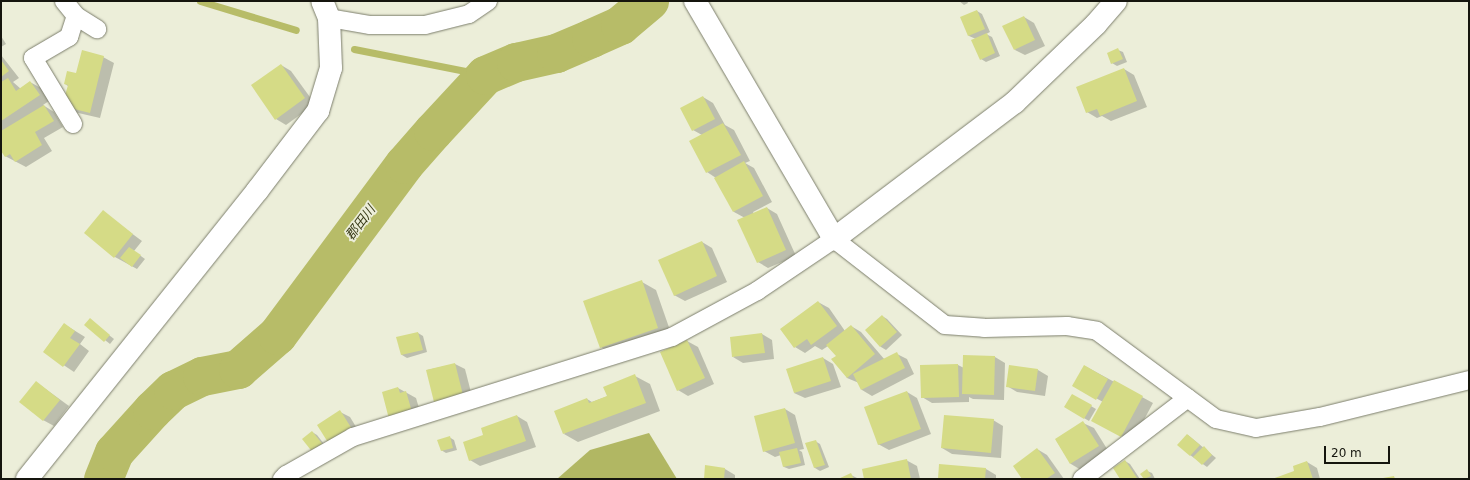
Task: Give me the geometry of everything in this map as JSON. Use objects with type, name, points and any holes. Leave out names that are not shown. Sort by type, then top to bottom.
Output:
[{"type":"street","points":[[64,1],[76,16],[97,29]]},
{"type":"street","points":[[27,479],[257,191],[318,111],[332,68],[325,9],[370,25],[425,25],[469,14],[488,1]]},
{"type":"street","points":[[695,1],[834,239],[945,325],[984,328],[1067,326],[1097,331],[1216,419],[1256,428],[1320,417],[1469,380]]},
{"type":"street","points":[[282,479],[286,474],[354,437],[672,337],[757,291],[834,239],[1014,103],[1096,24],[1116,1]]},
{"type":"street","points":[[73,124],[33,58],[69,36],[76,16]]},
{"type":"street","points":[[1082,479],[1188,398]]},
{"type":"green space","points":[[649,433],[677,479],[557,479],[590,450]]},
{"type":"building","points":[[977,10],[985,29],[968,36],[960,17]]},
{"type":"building","points":[[1024,16],[1035,40],[1014,50],[1002,26]]},
{"type":"building","points":[[987,33],[995,53],[980,60],[971,40]]},
{"type":"building","points":[[1118,48],[1123,59],[1111,64],[1107,53]]},
{"type":"building","points":[[82,50],[104,56],[90,113],[62,106],[68,85],[64,84],[67,71],[76,73]]},
{"type":"building","points":[[1,60],[9,71],[1,77]]},
{"type":"building","points":[[281,64],[305,98],[275,120],[251,85]]},
{"type":"building","points":[[1124,68],[1137,101],[1100,116],[1097,109],[1086,113],[1076,87]]},
{"type":"building","points":[[8,78],[16,91],[30,81],[40,95],[1,121],[1,82]]},
{"type":"building","points":[[703,96],[715,119],[692,131],[680,108]]},
{"type":"building","points":[[44,105],[54,121],[35,132],[42,145],[15,162],[10,154],[5,157],[1,151],[1,131]]},
{"type":"building","points":[[723,123],[741,155],[706,173],[689,141]]},
{"type":"building","points":[[744,161],[763,196],[733,212],[714,178]]},
{"type":"building","points":[[767,207],[786,250],[757,263],[737,220]]},
{"type":"building","points":[[103,210],[133,234],[114,258],[84,233]]},
{"type":"building","points":[[702,241],[717,276],[674,296],[658,260]]},
{"type":"building","points":[[129,247],[141,255],[132,267],[120,258]]},
{"type":"building","points":[[642,280],[658,328],[600,348],[583,301]]},
{"type":"building","points":[[818,301],[837,326],[811,345],[807,339],[794,348],[780,329]]},
{"type":"building","points":[[882,315],[897,332],[880,347],[865,330]]},
{"type":"building","points":[[90,318],[110,335],[104,342],[84,325]]},
{"type":"building","points":[[64,323],[75,331],[70,338],[80,344],[63,367],[43,352]]},
{"type":"building","points":[[851,325],[875,354],[847,378],[831,359],[836,356],[826,345]]},
{"type":"building","points":[[418,332],[423,350],[401,355],[396,337]]},
{"type":"building","points":[[762,333],[765,353],[732,357],[730,337]]},
{"type":"building","points":[[687,340],[705,378],[677,391],[660,352]]},
{"type":"building","points":[[897,352],[905,368],[861,390],[853,374]]},
{"type":"building","points":[[963,355],[995,356],[994,395],[962,394]]},
{"type":"building","points":[[823,357],[831,381],[794,393],[786,369]]},
{"type":"building","points":[[455,363],[464,399],[435,406],[426,370]]},
{"type":"building","points":[[958,364],[959,397],[921,398],[920,365]]},
{"type":"building","points":[[1009,365],[1038,369],[1035,391],[1006,387]]},
{"type":"building","points":[[1084,365],[1108,379],[1096,400],[1072,386]]},
{"type":"building","points":[[635,374],[646,403],[563,434],[554,411],[587,398],[589,403],[607,396],[603,387]]},
{"type":"building","points":[[1114,380],[1143,396],[1121,437],[1091,421]]},
{"type":"building","points":[[36,381],[60,400],[43,421],[19,402]]},
{"type":"building","points":[[398,387],[400,393],[406,391],[412,412],[389,419],[382,392]]},
{"type":"building","points":[[907,391],[921,429],[878,445],[864,407]]},
{"type":"building","points":[[1072,394],[1092,405],[1084,419],[1064,407]]},
{"type":"building","points":[[785,408],[795,443],[763,452],[754,416]]},
{"type":"building","points":[[340,410],[352,429],[329,444],[317,425]]},
{"type":"building","points":[[517,415],[526,441],[469,461],[463,442],[483,435],[481,428]]},
{"type":"building","points":[[944,415],[994,419],[991,453],[941,448]]},
{"type":"building","points":[[1083,421],[1099,446],[1070,464],[1055,439]]},
{"type":"building","points":[[312,431],[324,446],[314,454],[302,439]]},
{"type":"building","points":[[1187,434],[1200,445],[1190,456],[1177,445]]},
{"type":"building","points":[[450,436],[453,448],[441,451],[437,440]]},
{"type":"building","points":[[816,440],[825,465],[814,468],[805,443]]},
{"type":"building","points":[[1204,446],[1212,455],[1202,465],[1193,457]]},
{"type":"building","points":[[797,448],[801,463],[783,467],[779,452]]},
{"type":"building","points":[[1037,448],[1055,473],[1046,479],[1022,479],[1013,466]]},
{"type":"building","points":[[907,459],[911,479],[864,479],[862,469]]},
{"type":"building","points":[[1125,460],[1137,478],[1136,479],[1120,479],[1113,468]]},
{"type":"building","points":[[1307,461],[1313,479],[1272,479],[1294,471],[1293,466]]},
{"type":"building","points":[[939,464],[986,468],[985,479],[938,479]]},
{"type":"building","points":[[705,465],[725,468],[724,479],[704,479]]},
{"type":"building","points":[[1147,469],[1151,476],[1144,479],[1140,474]]},
{"type":"building","points":[[851,473],[854,479],[838,479]]},
{"type":"building","points":[[1394,476],[1395,479],[1383,479],[1383,478]]},
{"type":"waterway","points":[[200,1],[296,30]]},
{"type":"waterway","name":"郡田川","points":[[103,479],[114,452],[152,410],[173,390],[202,376],[238,369],[277,335],[404,164],[485,75],[516,62],[556,53],[620,25],[649,1]]},
{"type":"waterway","points":[[354,49],[485,75]]}]
